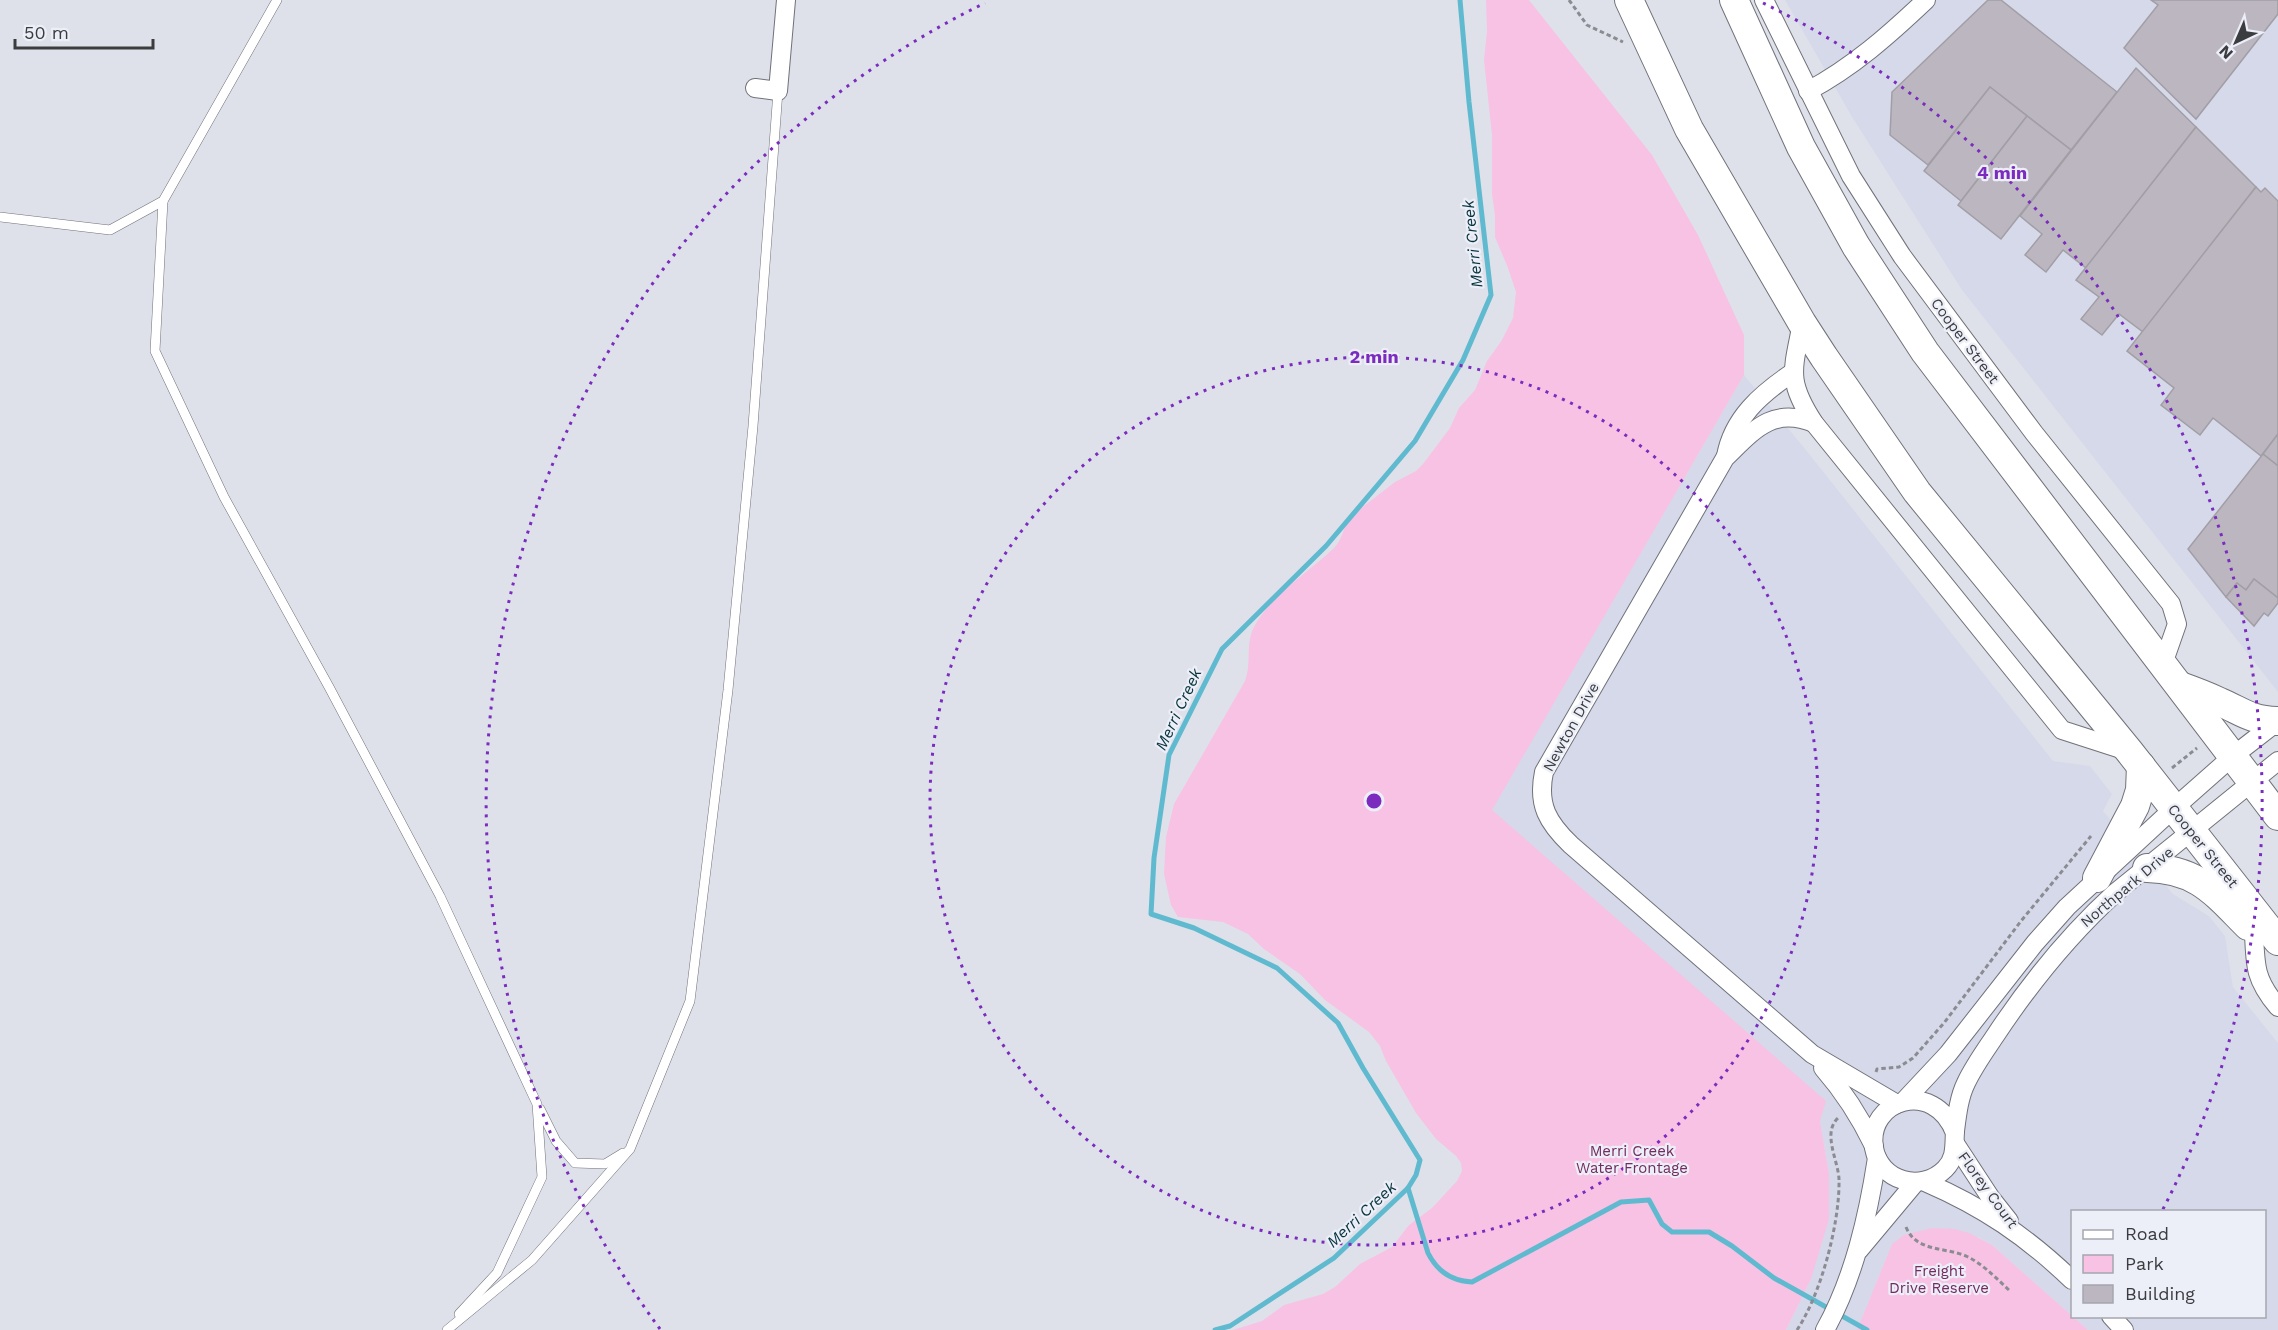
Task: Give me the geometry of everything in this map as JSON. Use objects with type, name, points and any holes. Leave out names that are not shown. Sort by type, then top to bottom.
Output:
[{"type":"main road","name":"Cooper Street","points":[[1629,0],[1689,129],[1802,323],[1917,492],[2192,831],[2266,936]]},
{"type":"main road","points":[[1734,0],[1801,147],[1869,265],[1925,352],[2278,816]]},
{"type":"main road","points":[[2180,686],[2222,703],[2246,716],[2260,721],[2278,721]]},
{"type":"main road","points":[[2097,878],[2135,806],[2140,790],[2135,759]]},
{"type":"main road","points":[[2147,868],[2166,868],[2187,874],[2266,936],[2278,955]]},
{"type":"street","points":[[756,88],[778,91],[786,0]]},
{"type":"street","name":"Cooper Street","points":[[1764,0],[1851,176],[1902,256],[2034,433],[2171,604],[2177,624],[2163,663]]},
{"type":"street","points":[[1808,91],[1875,48],[1926,0]]},
{"type":"street","points":[[1802,323],[1792,373],[1802,405],[1814,423],[2062,730],[2135,759]]},
{"type":"street","name":"Newton Drive","points":[[1792,373],[1769,389],[1751,406],[1734,430],[1725,458],[1544,772],[1542,783],[1544,810],[1555,829],[1571,845],[1812,1054],[1848,1098],[1861,1119],[1876,1152]]},
{"type":"street","name":"Newton Drive","points":[[1725,458],[1758,428],[1776,418],[1795,417],[1814,423]]},
{"type":"street","name":"Northpark Drive","points":[[1900,1103],[1948,1054],[2035,943],[2067,907],[2233,756],[2278,721]]},
{"type":"street","name":"Northpark Drive","points":[[1955,1139],[1959,1104],[1972,1070],[2031,983],[2090,916],[2278,761]]},
{"type":"street","points":[[2266,936],[2256,970],[2261,983],[2278,1007]]},
{"type":"street","name":"Newton Drive","points":[[1812,1054],[1900,1103]]},
{"type":"street","points":[[1825,1330],[1856,1254],[1872,1188],[1876,1152],[1874,1133],[1878,1121],[1887,1111],[1900,1103],[1917,1100],[1930,1103],[1942,1110],[1950,1121],[1955,1139],[1953,1157],[1936,1177],[1920,1182],[1904,1181],[1892,1176],[1883,1168],[1876,1152]]},
{"type":"street","name":"Florey Court","points":[[1955,1139],[1990,1197],[2019,1234]]},
{"type":"street","points":[[1856,1254],[1920,1182]]},
{"type":"street","name":"Florey Court","points":[[1920,1182],[1964,1198],[2019,1234],[2071,1278]]},
{"type":"street","points":[[2112,1318],[2124,1330]]},
{"type":"lane","points":[[277,0],[163,201],[155,351],[224,497],[329,687],[440,896],[556,1142],[575,1163],[605,1164],[630,1149]]},
{"type":"lane","points":[[446,1330],[532,1260],[630,1149],[690,1001],[728,690],[752,437],[778,91]]},
{"type":"lane","points":[[0,217],[110,230],[163,201]]},
{"type":"lane","points":[[446,1330],[497,1273],[542,1177],[537,1104]]},
{"type":"path","points":[[1569,0],[1587,25],[1620,41],[1653,50]]},
{"type":"path","points":[[2170,769],[2198,747]]},
{"type":"path","points":[[1874,1075],[1877,1069],[1899,1067],[1913,1058],[1944,1023],[2014,930],[2096,829]]},
{"type":"path","points":[[1798,1329],[1821,1278],[1830,1247],[1839,1181],[1830,1133],[1833,1123],[1840,1116]]},
{"type":"path","points":[[1906,1227],[1909,1235],[1918,1243],[1954,1252],[1976,1262],[2010,1291]]},
{"type":"shaded area","points":[[1785,0],[2278,0],[2278,692],[1962,290],[1852,117]]},
{"type":"shaded area","points":[[1744,375],[2053,761],[2090,766],[2112,794],[2103,811],[2173,894],[2209,916],[2225,936],[2233,987],[2278,1043],[2278,1330],[2088,1330],[2074,1318],[2266,1318],[2266,1210],[2071,1210],[2071,1315],[1992,1245],[1978,1237],[1892,1244],[1857,1330],[1786,1330],[1811,1279],[1829,1174],[1820,1121],[1491,810]]},
{"type":"green space","name":"Merri Creek Water Frontage","points":[[1486,0],[1529,0],[1652,155],[1698,235],[1744,335],[1744,375],[1492,810],[1826,1101],[1820,1121],[1829,1174],[1829,1219],[1811,1279],[1786,1330],[1233,1330],[1262,1321],[1284,1305],[1323,1294],[1335,1287],[1360,1264],[1392,1247],[1409,1225],[1432,1208],[1457,1181],[1462,1171],[1461,1163],[1456,1156],[1436,1139],[1416,1113],[1386,1061],[1380,1046],[1369,1032],[1325,1000],[1300,974],[1264,949],[1248,934],[1223,922],[1178,917],[1171,905],[1164,874],[1166,837],[1174,804],[1245,681],[1251,633],[1254,627],[1280,595],[1334,548],[1351,516],[1395,482],[1416,471],[1423,464],[1450,428],[1459,408],[1475,390],[1487,361],[1502,340],[1513,318],[1516,292],[1495,237],[1492,135],[1484,60],[1487,31]]},
{"type":"green space","name":"Freight Drive Reserve","points":[[1932,1228],[1955,1229],[1969,1233],[1992,1245],[2071,1315],[2071,1318],[2074,1318],[2088,1330],[1857,1330],[1892,1244],[1904,1235]]},
{"type":"building","points":[[1988,0],[2001,0],[2117,92],[2071,150],[1990,87],[1928,165],[1890,135],[1892,92]]},
{"type":"building","points":[[2151,0],[2278,0],[2278,14],[2196,119],[2124,48],[2158,5]]},
{"type":"building","points":[[2136,68],[2196,127],[2086,268],[2063,250],[2046,272],[2025,255],[2042,234],[2020,216]]},
{"type":"building","points":[[1990,87],[2027,116],[1961,201],[1924,171]]},
{"type":"building","points":[[2027,116],[2071,150],[2001,239],[1958,205]]},
{"type":"building","points":[[2196,127],[2256,187],[2143,332],[2119,314],[2102,335],[2081,319],[2099,297],[2076,280]]},
{"type":"building","points":[[2256,187],[2261,192],[2265,188],[2278,201],[2278,434],[2261,456],[2213,418],[2200,435],[2161,405],[2174,388],[2127,351]]},
{"type":"building","points":[[2278,434],[2278,466],[2263,454]]},
{"type":"building","points":[[2263,454],[2278,466],[2278,598],[2254,579],[2246,590],[2237,583],[2226,597],[2188,549]]},
{"type":"building","points":[[2254,579],[2278,598],[2278,603],[2268,616],[2264,613],[2254,626],[2226,597],[2237,583],[2246,590]]},
{"type":"waterway","name":"Merri Creek","points":[[1215,1330],[1230,1326],[1334,1258],[1408,1188],[1416,1175],[1420,1160],[1338,1023],[1277,968],[1194,928],[1151,914],[1154,858],[1169,755],[1222,649],[1326,546],[1415,441],[1463,360],[1491,295],[1460,0]]},
{"type":"waterway","points":[[1408,1188],[1428,1253],[1440,1270],[1458,1280],[1472,1282],[1621,1202],[1649,1200],[1662,1224],[1672,1232],[1709,1232],[1732,1246],[1774,1278],[1867,1330]]}]
